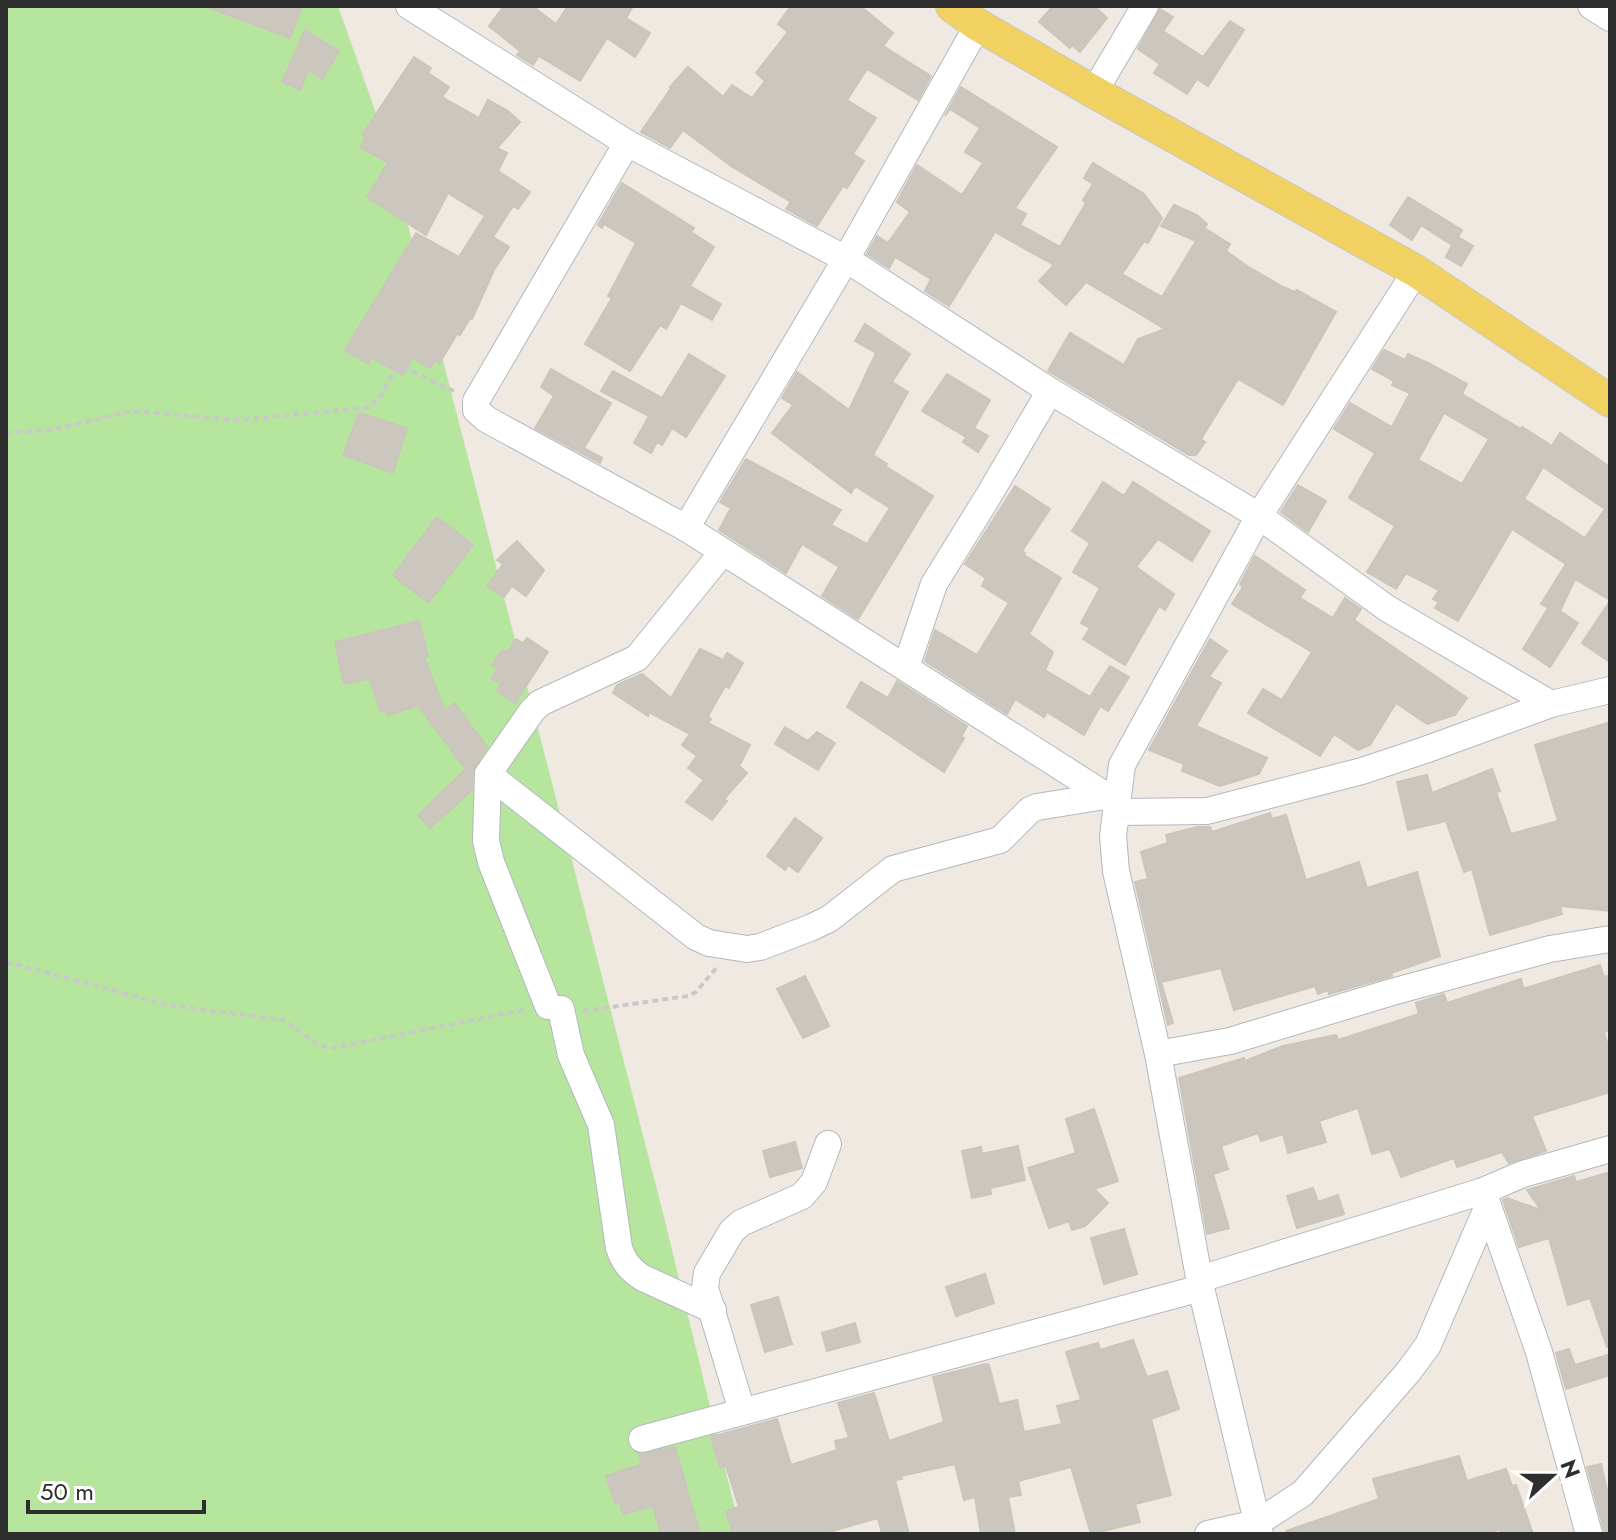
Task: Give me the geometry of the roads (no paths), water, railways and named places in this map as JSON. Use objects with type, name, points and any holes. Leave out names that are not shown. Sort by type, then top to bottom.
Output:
[{"type":"main road","points":[[952,6],[978,25],[1094,92],[1416,271],[1610,401]]},
{"type":"street","points":[[409,6],[627,143],[846,259],[1050,391],[1259,516],[1388,609],[1551,704]]},
{"type":"street","points":[[1094,92],[1144,6]]},
{"type":"street","points":[[1591,6],[1610,18]]},
{"type":"street","points":[[686,528],[846,259],[978,25]]},
{"type":"street","points":[[627,143],[476,401],[476,410],[486,419],[686,528],[1113,803]]},
{"type":"street","points":[[1258,1529],[1200,1284],[1158,1054],[1116,871],[1113,803],[1122,765],[1259,516],[1416,271]]},
{"type":"street","points":[[906,667],[934,584],[1050,391]]},
{"type":"street","points":[[713,1310],[634,1273],[623,1260],[601,1125],[555,1007],[491,862],[486,841],[488,774],[532,711],[540,703],[625,665],[644,652],[722,553]]},
{"type":"street","points":[[488,774],[696,937],[733,948],[760,947],[829,919],[893,869],[1000,840],[1030,810],[1037,807],[1113,803],[1207,811],[1362,771],[1551,704],[1610,690]]},
{"type":"street","points":[[1158,1054],[1230,1041],[1550,949],[1610,939]]},
{"type":"street","points":[[742,1411],[705,1288],[705,1279],[732,1231],[741,1223],[806,1193],[814,1182],[828,1144]]},
{"type":"street","points":[[642,1439],[1200,1284],[1485,1198],[1523,1174],[1610,1149]]},
{"type":"street","points":[[1208,1534],[1258,1529],[1311,1485],[1422,1354],[1485,1198]]},
{"type":"street","points":[[1485,1198],[1539,1352],[1589,1534]]}]
